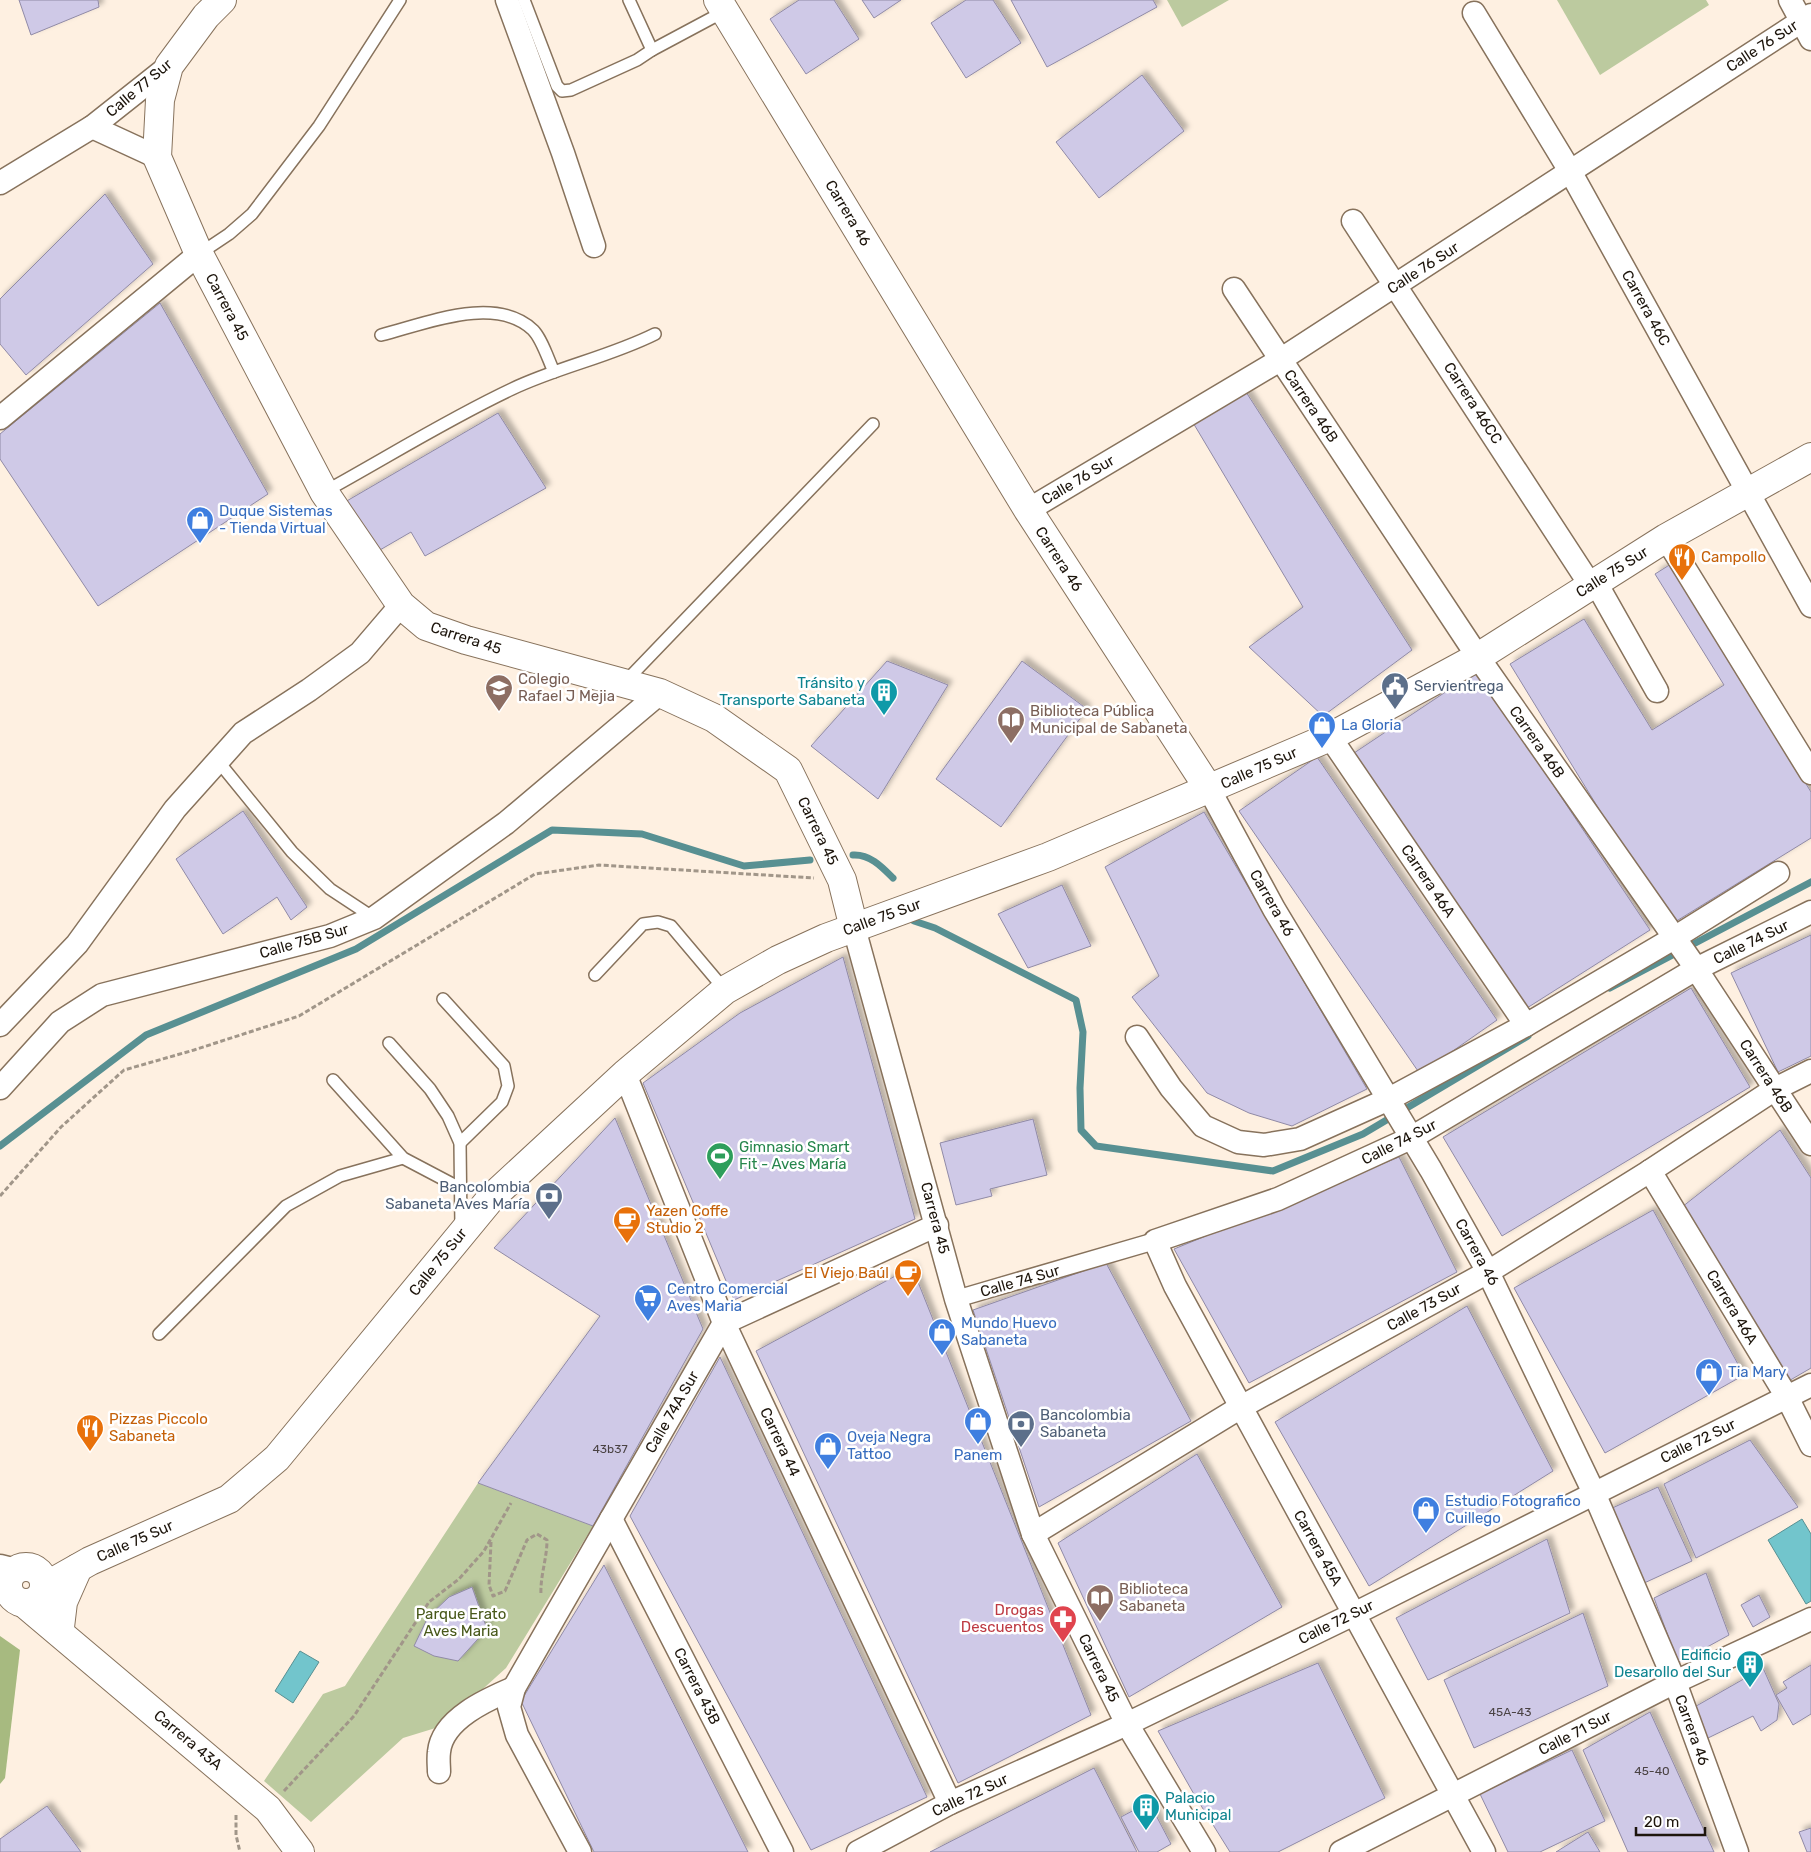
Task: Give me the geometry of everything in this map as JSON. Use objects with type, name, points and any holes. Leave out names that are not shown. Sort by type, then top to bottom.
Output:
[{"type":"street","name":"Calle 77 Sur","points":[[0,183],[92,127],[169,66],[206,16],[222,0]]},
{"type":"street","points":[[506,0],[563,153],[594,246]]},
{"type":"street","points":[[1790,0],[1808,25]]},
{"type":"street","name":"Carrera 46","points":[[722,6],[1028,510],[1209,789],[1274,909],[1391,1103],[1488,1272],[1594,1493],[1675,1682],[1737,1852]]},
{"type":"street","name":"Carrera 46C","points":[[1474,13],[1570,171],[1811,606]]},
{"type":"street","name":"Calle 76 Sur","points":[[1028,510],[1280,360],[1570,171],[1808,25]]},
{"type":"street","name":"Carrera 45","points":[[169,66],[160,100],[157,156],[199,254],[324,492],[401,605],[426,626],[466,640],[660,693],[714,718],[788,770],[842,880],[956,1299],[1033,1534],[1127,1724],[1204,1852]]},
{"type":"street","name":"Calle 77 Sur","points":[[92,127],[157,156]]},
{"type":"street","name":"Carrera 46CC","points":[[1353,221],[1594,584],[1657,691]]},
{"type":"street","points":[[0,418],[199,254]]},
{"type":"street","name":"Carrera 46B","points":[[1234,289],[1478,657],[1694,967],[1811,1144]]},
{"type":"street","name":"Calle 75 Sur","points":[[21,1583],[84,1565],[229,1499],[277,1458],[492,1196],[625,1074],[724,990],[778,960],[854,928],[1048,857],[1330,737],[1478,657],[1666,538],[1811,457]]},
{"type":"street","points":[[1666,538],[1811,773]]},
{"type":"street","points":[[0,1024],[77,944],[175,810],[243,733],[308,690],[360,652],[401,605]]},
{"type":"street","name":"Calle 75B Sur","points":[[0,1088],[60,1022],[102,995],[330,936],[374,918],[506,824],[660,693]]},
{"type":"street","name":"Carrera 46A","points":[[1330,737],[1526,1025]]},
{"type":"street","points":[[1137,1037],[1171,1088],[1203,1126],[1238,1142],[1264,1145],[1300,1139],[1391,1103],[1676,941],[1778,873]]},
{"type":"street","name":"Calle 74 Sur","points":[[956,1299],[1155,1242],[1278,1199],[1408,1133],[1694,967],[1811,912]]},
{"type":"street","name":"Calle 73 Sur","points":[[1033,1534],[1241,1407],[1488,1272],[1650,1171],[1775,1089],[1811,1071]]},
{"type":"street","name":"Carrera 44","points":[[625,1074],[724,1323],[950,1803]]},
{"type":"street","name":"Carrera 46A","points":[[1650,1171],[1787,1397],[1811,1444]]},
{"type":"street","points":[[724,1323],[937,1225]]},
{"type":"street","name":"Carrera 45A","points":[[1155,1242],[1175,1286],[1484,1852]]},
{"type":"street","name":"Calle 74A Sur","points":[[512,1698],[554,1618],[724,1323]]},
{"type":"street","name":"Calle 72 Sur","points":[[858,1852],[950,1803],[1127,1724],[1354,1614],[1811,1385]]},
{"type":"street","name":"Carrera 43B","points":[[611,1519],[782,1852]]},
{"type":"street","points":[[63,1632],[63,1602],[84,1565]]},
{"type":"street","name":"Carrera 43A","points":[[21,1583],[63,1632],[268,1808],[300,1852]]},
{"type":"street","name":"Calle 71 Sur","points":[[1341,1852],[1675,1682],[1811,1619]]},
{"type":"street","points":[[439,1772],[438,1751],[448,1732],[466,1713],[488,1699],[512,1698],[517,1735],[580,1852]]},
{"type":"lane","points":[[199,254],[229,234],[252,214],[319,126],[400,0]]},
{"type":"lane","points":[[524,0],[557,86],[562,91],[571,90],[637,60],[722,6]]},
{"type":"lane","points":[[629,0],[652,50]]},
{"type":"lane","points":[[381,336],[453,317],[489,312],[516,318],[534,331],[554,372]]},
{"type":"lane","points":[[324,492],[512,389],[554,372],[623,350],[655,334]]},
{"type":"lane","points":[[624,683],[873,424]]},
{"type":"lane","points":[[218,761],[292,852],[330,889],[374,918]]},
{"type":"lane","points":[[595,975],[643,924],[658,922],[671,926],[724,990]]},
{"type":"lane","points":[[443,1000],[504,1066],[508,1086],[502,1102],[460,1143]]},
{"type":"lane","points":[[390,1044],[430,1089],[448,1116],[460,1143],[462,1232]]},
{"type":"lane","points":[[333,1080],[404,1158],[460,1188]]},
{"type":"lane","points":[[159,1334],[286,1206],[340,1176],[404,1158]]},
{"type":"path","points":[[0,1196],[61,1126],[124,1070],[194,1050],[299,1016],[534,874],[599,865],[842,880]]},
{"type":"path","points":[[268,1808],[354,1716],[429,1602],[458,1579],[484,1551],[511,1503]]},
{"type":"path","points":[[492,1539],[489,1585],[492,1596],[505,1591],[527,1540],[538,1534],[547,1540],[547,1558],[540,1582],[541,1598],[554,1618]]},
{"type":"green space","points":[[1167,0],[1229,0],[1182,27]]},
{"type":"green space","points":[[1557,0],[1706,0],[1709,5],[1600,75]]},
{"type":"green space","name":"Parque Erato Aves Maria","points":[[478,1483],[593,1526],[506,1668],[442,1726],[403,1738],[311,1822],[264,1781],[323,1694],[345,1686]]},
{"type":"green space","points":[[0,1636],[20,1650],[5,1778],[0,1784]]},
{"type":"water","points":[[1802,1519],[1811,1534],[1811,1601],[1806,1604],[1768,1540]]},
{"type":"water","points":[[300,1651],[319,1662],[293,1703],[275,1691]]},
{"type":"building","points":[[19,0],[98,0],[99,7],[31,35]]},
{"type":"building","points":[[799,0],[834,0],[859,39],[806,74],[770,19]]},
{"type":"building","points":[[862,0],[901,0],[874,18]]},
{"type":"building","points":[[966,0],[993,0],[1021,43],[966,78],[931,23]]},
{"type":"building","points":[[1011,0],[1153,0],[1157,7],[1047,67]]},
{"type":"building","points":[[1142,75],[1184,131],[1099,198],[1056,142]]},
{"type":"building","points":[[105,194],[153,264],[26,375],[0,344],[0,299]]},
{"type":"building","points":[[160,303],[268,494],[98,606],[0,459],[0,434]]},
{"type":"building","points":[[1246,392],[1412,650],[1323,716],[1249,647],[1303,607],[1192,421]]},
{"type":"building","points":[[498,413],[546,488],[425,556],[411,532],[373,554],[345,502]]},
{"type":"building","points":[[1671,564],[1811,792],[1811,838],[1670,925],[1510,664],[1584,619],[1652,730],[1724,685],[1655,574]]},
{"type":"building","name":"Tránsito y Transporte Sabaneta","points":[[887,661],[948,685],[878,799],[811,746]]},
{"type":"building","name":"Biblioteca Pública Municipal de Sabaneta","points":[[1022,661],[1087,709],[1001,827],[936,779]]},
{"type":"building","points":[[1477,671],[1650,930],[1527,1008],[1351,755]]},
{"type":"building","points":[[1317,757],[1497,1020],[1420,1074],[1239,811]]},
{"type":"building","points":[[243,811],[307,907],[291,920],[277,897],[223,934],[176,859]]},
{"type":"building","points":[[1204,812],[1367,1089],[1292,1126],[1249,1113],[1207,1093],[1132,997],[1159,976],[1105,867]]},
{"type":"building","points":[[1062,885],[1091,946],[1028,968],[998,914]]},
{"type":"building","points":[[1811,935],[1811,1056],[1778,1072],[1731,973]]},
{"type":"building","points":[[843,957],[915,1219],[734,1300],[643,1083],[740,1013]]},
{"type":"building","points":[[1691,988],[1750,1087],[1502,1236],[1443,1137]]},
{"type":"building","name":"Centro Comercial Aves Maria","points":[[615,1118],[703,1329],[593,1526],[478,1483],[600,1316],[494,1248]]},
{"type":"building","points":[[1033,1119],[1047,1175],[990,1189],[992,1196],[956,1205],[940,1143]]},
{"type":"building","points":[[1780,1130],[1811,1178],[1811,1368],[1787,1382],[1682,1207]]},
{"type":"building","points":[[1399,1157],[1457,1272],[1249,1383],[1174,1249]]},
{"type":"building","points":[[1653,1210],[1744,1375],[1605,1453],[1514,1288]]},
{"type":"building","points":[[1106,1263],[1191,1421],[1039,1507],[973,1310]]},
{"type":"building","points":[[912,1267],[1091,1715],[958,1783],[756,1351]]},
{"type":"building","points":[[1467,1306],[1553,1471],[1369,1586],[1275,1422]]},
{"type":"building","points":[[720,1357],[927,1797],[811,1850],[630,1516]]},
{"type":"building","points":[[1750,1440],[1798,1507],[1696,1558],[1664,1484]]},
{"type":"building","points":[[1197,1454],[1282,1607],[1129,1697],[1058,1543]]},
{"type":"building","points":[[1658,1487],[1692,1561],[1642,1584],[1608,1510]]},
{"type":"building","points":[[1547,1539],[1570,1613],[1428,1680],[1396,1618]]},
{"type":"building","points":[[604,1565],[748,1852],[594,1852],[521,1701]]},
{"type":"building","points":[[1706,1573],[1729,1635],[1678,1663],[1654,1598]]},
{"type":"building","points":[[472,1587],[487,1629],[458,1661],[434,1656],[414,1646],[428,1617],[449,1597]]},
{"type":"building","points":[[1759,1595],[1770,1617],[1753,1627],[1741,1605]]},
{"type":"building","points":[[1583,1613],[1608,1686],[1474,1748],[1444,1680]]},
{"type":"building","points":[[1318,1663],[1385,1798],[1278,1852],[1230,1852],[1158,1731]]},
{"type":"building","points":[[1811,1665],[1811,1714],[1793,1725],[1776,1695],[1787,1688],[1783,1682]]},
{"type":"building","name":"Edificio Desarollo del Sur","points":[[1763,1668],[1779,1704],[1777,1720],[1761,1731],[1753,1716],[1706,1739],[1691,1709]]},
{"type":"building","points":[[1650,1712],[1714,1852],[1628,1852],[1583,1750]]},
{"type":"building","points":[[1572,1750],[1605,1821],[1540,1852],[1508,1852],[1480,1794]]},
{"type":"building","points":[[1094,1768],[1137,1852],[930,1852]]},
{"type":"building","name":"Palacio Municipal","points":[[1149,1802],[1171,1844],[1157,1852],[1139,1852],[1121,1817]]},
{"type":"building","points":[[47,1806],[81,1852],[0,1852],[0,1839]]},
{"type":"building","points":[[1811,1828],[1811,1852],[1807,1852],[1799,1832]]},
{"type":"building","points":[[1588,1832],[1600,1852],[1556,1852]]},
{"type":"waterway","points":[[0,1146],[146,1035],[356,949],[552,830],[642,834],[744,866],[810,860]]},
{"type":"waterway","points":[[853,855],[870,859],[893,878]]},
{"type":"waterway","points":[[1610,988],[1811,882]]},
{"type":"waterway","points":[[914,921],[935,928],[1076,1000],[1083,1032],[1080,1088],[1081,1130],[1096,1146],[1273,1171],[1363,1134],[1528,1036]]},
{"type":"place","name":"Duque Sistemas - Tienda Virtual","points":[[200,544]]},
{"type":"place","name":"Campollo","points":[[1682,581]]},
{"type":"place","name":"Servientrega","points":[[1395,710]]},
{"type":"place","name":"Colegio Rafael J Mejia","points":[[499,712]]},
{"type":"place","name":"Tránsito y Transporte Sabaneta","points":[[884,716]]},
{"type":"place","name":"Biblioteca Pública Municipal de Sabaneta","points":[[1011,744]]},
{"type":"place","name":"La Gloria","points":[[1322,749]]},
{"type":"place","name":"Gimnasio Smart Fit - Aves María","points":[[720,1180]]},
{"type":"place","name":"Bancolombia Sabaneta Aves María","points":[[549,1220]]},
{"type":"place","name":"Yazen Coffe Studio 2","points":[[627,1244]]},
{"type":"place","name":"El Viejo Baúl","points":[[908,1297]]},
{"type":"place","name":"Centro Comercial Aves Maria","points":[[648,1322]]},
{"type":"place","name":"Mundo Huevo Sabaneta","points":[[942,1356]]},
{"type":"place","name":"Tia Mary","points":[[1709,1396]]},
{"type":"place","name":"Panem","points":[[978,1445]]},
{"type":"place","name":"Bancolombia Sabaneta","points":[[1021,1448]]},
{"type":"place","name":"Pizzas Piccolo Sabaneta","points":[[90,1452]]},
{"type":"place","name":"Oveja Negra Tattoo","points":[[828,1470]]},
{"type":"place","name":"Estudio Fotografico Cuillego","points":[[1426,1534]]},
{"type":"place","name":"Biblioteca Sabaneta","points":[[1100,1622]]},
{"type":"place","name":"Drogas Descuentos","points":[[1063,1643]]},
{"type":"place","name":"Edificio Desarollo del Sur","points":[[1750,1688]]},
{"type":"place","name":"Palacio Municipal","points":[[1146,1831]]}]
